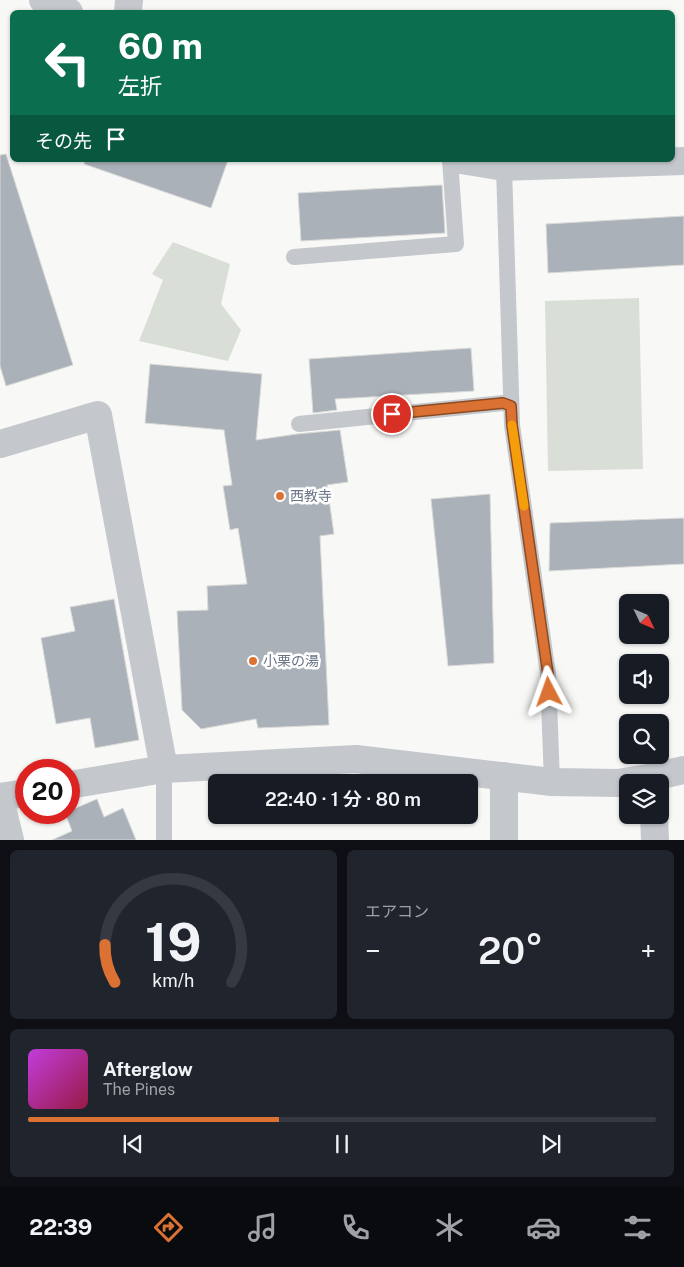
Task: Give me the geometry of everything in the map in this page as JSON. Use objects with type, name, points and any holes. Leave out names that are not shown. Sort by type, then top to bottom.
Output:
[{"type":"street","points":[[43,0],[65,10]]},
{"type":"street","points":[[473,162],[504,167],[654,162]]},
{"type":"street","points":[[0,444],[98,415],[164,769]]},
{"type":"street","points":[[80,783],[164,769],[356,758],[552,782],[619,783]]},
{"type":"street","points":[[669,775],[684,770]]},
{"type":"street","points":[[504,776],[504,840]]},
{"type":"street","points":[[10,840],[0,798],[15,795]]},
{"type":"street","points":[[654,824],[655,840]]},
{"type":"lane","points":[[294,257],[456,244],[450,162]]},
{"type":"lane","points":[[504,167],[512,425],[548,674],[552,782]]},
{"type":"lane","points":[[299,424],[503,403],[511,406]]},
{"type":"lane","points":[[164,769],[164,840]]},
{"type":"shaded area","points":[[173,242],[230,264],[221,304],[241,330],[228,361],[139,341],[163,280],[152,274]]},
{"type":"shaded area","points":[[639,298],[643,469],[548,471],[545,301]]},
{"type":"building","points":[[6,154],[73,365],[6,386],[0,366],[0,155]]},
{"type":"building","points":[[84,162],[227,162],[211,208],[84,164]]},
{"type":"building","points":[[442,185],[445,233],[301,241],[298,193]]},
{"type":"building","points":[[684,216],[684,265],[548,273],[546,224]]},
{"type":"building","points":[[471,348],[474,391],[335,399],[337,410],[313,413],[309,359]]},
{"type":"building","points":[[150,364],[262,374],[256,440],[340,430],[348,482],[327,485],[334,534],[320,536],[329,725],[258,728],[256,719],[201,729],[182,710],[177,611],[208,610],[207,586],[247,584],[238,528],[230,530],[223,486],[232,485],[224,430],[145,423]]},
{"type":"building","points":[[490,494],[494,663],[448,666],[431,499]]},
{"type":"building","points":[[684,518],[684,564],[549,571],[550,523]]},
{"type":"building","points":[[114,599],[139,740],[95,748],[90,718],[56,724],[41,638],[75,631],[70,607]]},
{"type":"building","points":[[97,799],[104,817],[123,808],[136,840],[52,840],[72,831],[69,824],[80,824],[80,806]]},
{"type":"slow traffic","points":[[512,425],[524,506]]},
{"type":"place","name":"西教寺","points":[[280,496]]},
{"type":"place","name":"小栗の湯","points":[[253,661]]},
{"type":"route","points":[[392,414],[503,403],[511,406],[512,425],[549,692]]}]
